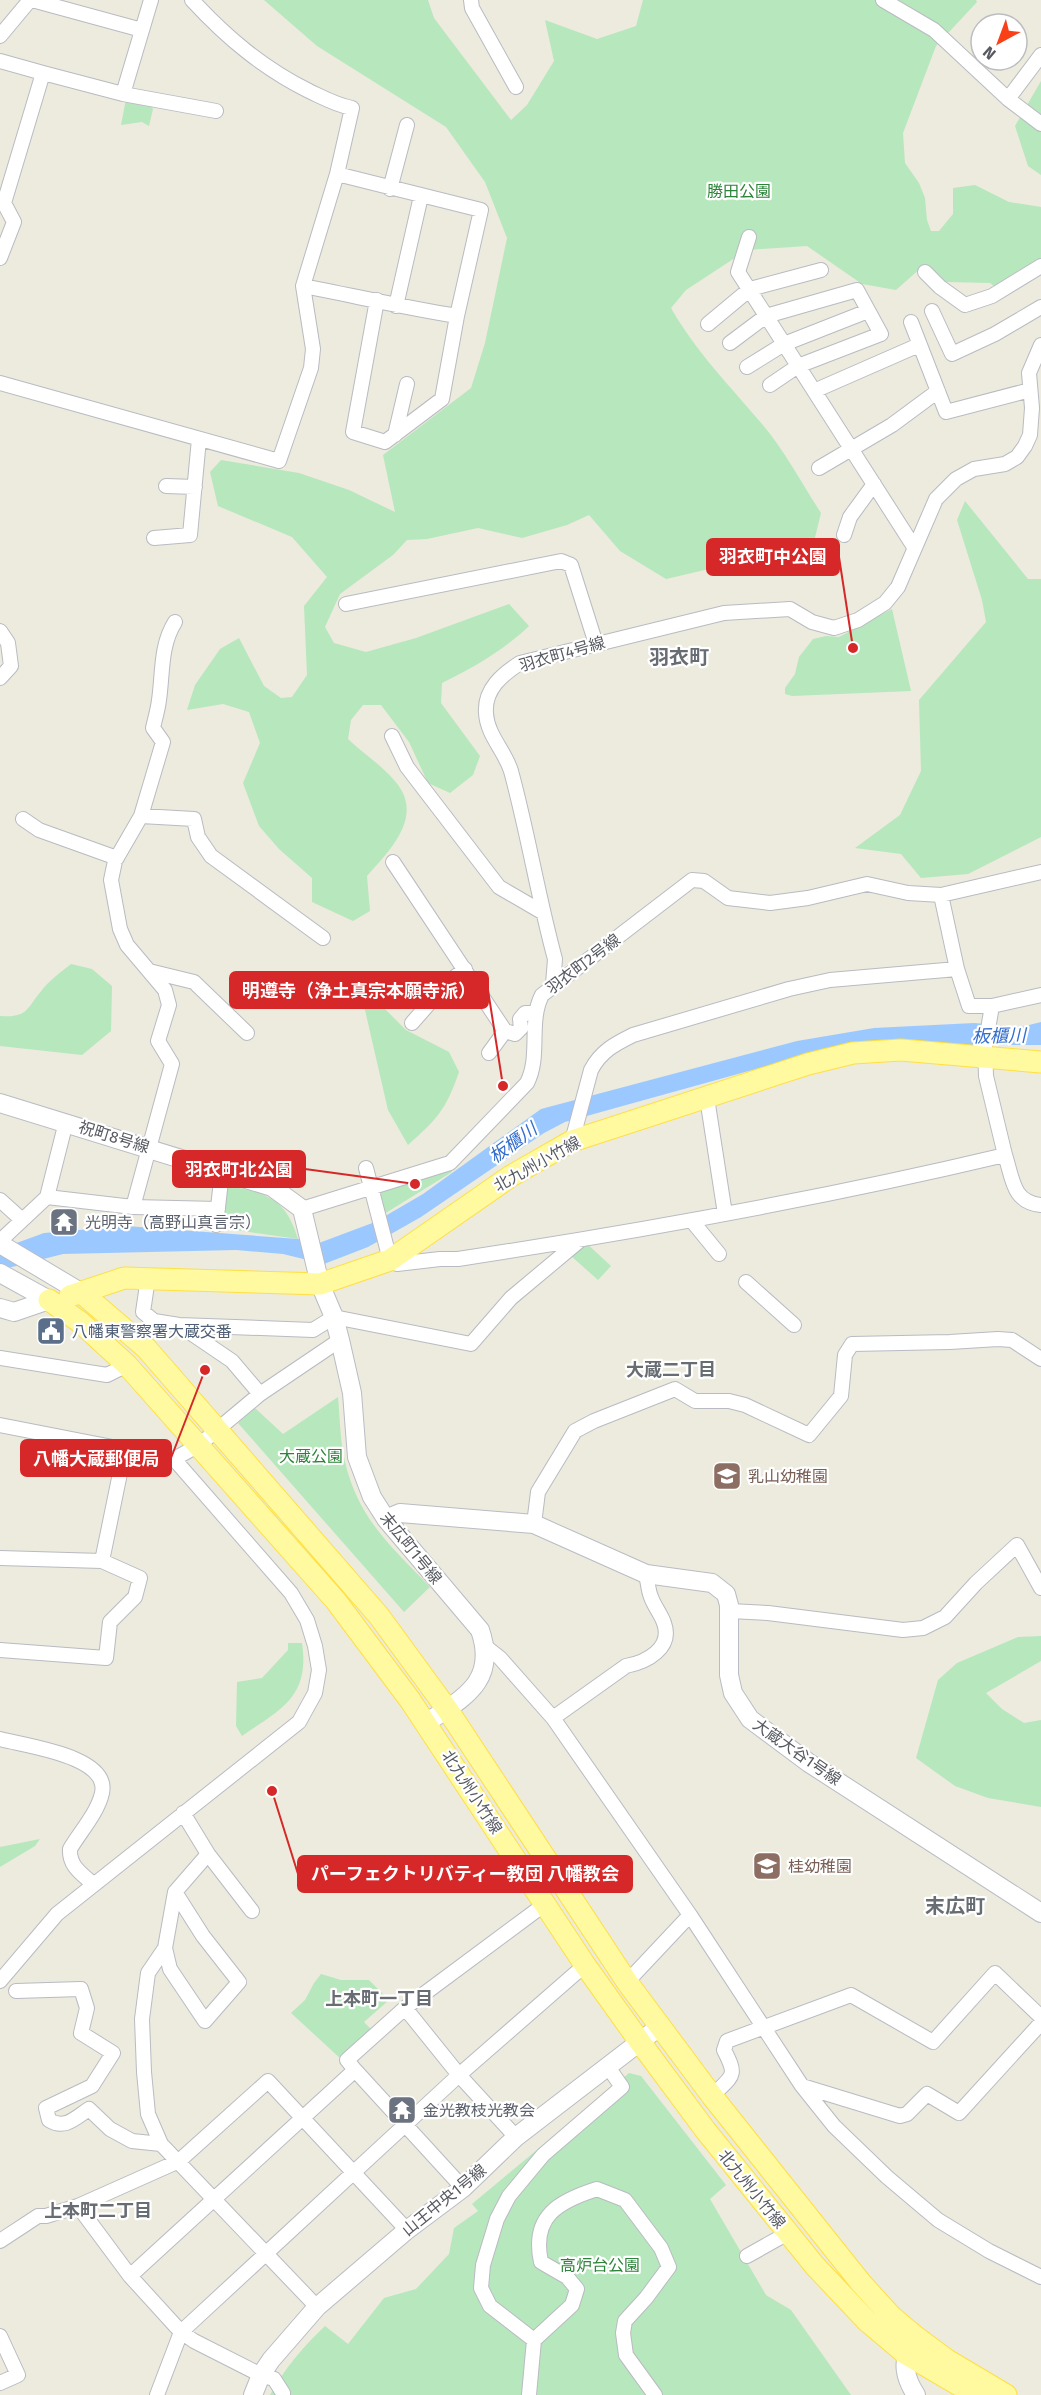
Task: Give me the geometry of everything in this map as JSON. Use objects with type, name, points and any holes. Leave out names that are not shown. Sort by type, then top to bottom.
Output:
[{"type":"main road","name":"北九州小竹線","points":[[50,1300],[82,1293],[107,1282],[124,1278],[318,1276],[388,1253],[511,1176],[574,1132],[707,1098],[808,1064],[853,1053],[901,1050],[985,1052],[1038,1060]]},
{"type":"main road","name":"北九州小竹線","points":[[82,1293],[146,1348],[379,1616],[447,1709],[659,2027],[861,2283],[891,2316],[911,2346],[947,2360],[1006,2395]]},
{"type":"main road","name":"北九州小竹線","points":[[50,1300],[80,1322],[127,1365],[336,1601],[426,1724],[585,1965],[640,2042],[706,2131],[788,2233],[843,2297],[976,2395]]},
{"type":"street","points":[[0,36],[31,0],[142,30]]},
{"type":"street","points":[[123,94],[151,0]]},
{"type":"street","points":[[0,383],[279,461],[311,368],[313,349],[303,286],[337,174],[352,108],[339,106],[277,75],[211,21],[192,0]]},
{"type":"street","points":[[471,0],[472,8],[516,87]]},
{"type":"street","points":[[883,0],[934,30],[1008,99],[1041,124]]},
{"type":"street","points":[[1008,99],[1041,55]]},
{"type":"street","points":[[0,61],[123,94],[216,111]]},
{"type":"street","points":[[0,258],[14,222],[2,202],[43,73]]},
{"type":"street","points":[[390,189],[407,125]]},
{"type":"street","points":[[337,174],[481,210],[457,316],[442,399],[385,442],[353,432],[377,300]]},
{"type":"street","points":[[396,306],[421,196]]},
{"type":"street","points":[[749,237],[738,272],[914,548]]},
{"type":"street","points":[[925,272],[940,287],[965,305],[992,296],[1041,266]]},
{"type":"street","points":[[708,324],[750,289],[821,270]]},
{"type":"street","points":[[303,286],[377,300],[396,306],[457,316]]},
{"type":"street","points":[[730,343],[766,316],[857,290],[881,334],[798,366],[770,385]]},
{"type":"street","points":[[932,312],[952,354],[995,334],[1041,307]]},
{"type":"street","points":[[747,367],[784,344],[868,311]]},
{"type":"street","points":[[911,322],[946,412],[1030,390]]},
{"type":"street","points":[[814,391],[919,345]]},
{"type":"street","points":[[914,548],[936,500],[956,479],[974,469],[1005,464],[1017,457],[1030,435],[1030,390],[1041,345]]},
{"type":"street","points":[[395,435],[407,384]]},
{"type":"street","points":[[819,468],[892,425],[938,391]]},
{"type":"street","points":[[154,538],[190,535],[199,439]]},
{"type":"street","points":[[844,535],[850,518],[874,484]]},
{"type":"street","points":[[166,486],[195,487]]},
{"type":"street","name":"羽衣町4号線","points":[[553,984],[555,959],[542,912],[510,768],[491,733],[485,711],[490,690],[503,674],[520,663],[724,613],[790,609],[812,622],[834,628],[858,620],[885,603],[898,587],[914,548]]},
{"type":"street","points":[[346,604],[561,561],[571,565],[596,644]]},
{"type":"street","points":[[133,1207],[172,1064],[158,1041],[169,1005],[165,990],[128,945],[120,929],[111,880],[117,858],[141,816],[163,742],[153,728],[159,700],[163,653],[169,632],[175,622]]},
{"type":"street","points":[[0,632],[8,643],[11,666],[0,678]]},
{"type":"street","points":[[392,736],[407,767],[499,887],[542,912]]},
{"type":"street","points":[[141,816],[194,819],[198,837],[211,856],[323,938]]},
{"type":"street","points":[[22,819],[39,830],[117,858]]},
{"type":"street","points":[[393,862],[505,1031],[515,1034],[521,1028],[520,1019],[525,1013],[536,1013]]},
{"type":"street","points":[[1041,872],[942,895],[957,969],[969,1006],[992,1006],[1041,995]]},
{"type":"street","name":"羽衣町2号線","points":[[302,1209],[450,1163],[527,1083],[533,1071],[536,1013],[542,995],[553,984],[651,913],[692,880],[704,881],[728,898],[762,903],[808,898],[867,884],[908,893],[942,895]]},
{"type":"street","points":[[412,1023],[446,984],[465,969]]},
{"type":"street","points":[[574,1132],[591,1070],[596,1060],[612,1045],[633,1035],[789,989],[830,980],[957,969]]},
{"type":"street","points":[[149,971],[194,982],[247,1033]]},
{"type":"street","points":[[992,1006],[985,1052],[986,1076],[1005,1155],[1018,1196],[1030,1204],[1041,1205]]},
{"type":"street","points":[[489,1053],[505,1031]]},
{"type":"street","points":[[707,1098],[725,1214]]},
{"type":"street","name":"祝町8号線","points":[[0,1103],[272,1187],[302,1209]]},
{"type":"street","points":[[66,1122],[47,1197],[21,1219],[0,1242],[82,1293]]},
{"type":"street","points":[[366,1168],[388,1253],[396,1264],[458,1259],[693,1221],[888,1183],[1005,1155]]},
{"type":"street","points":[[216,1225],[222,1172]]},
{"type":"street","points":[[47,1197],[133,1207],[218,1209]]},
{"type":"street","points":[[0,1200],[21,1219]]},
{"type":"street","name":"末広町1号線","points":[[302,1209],[318,1276],[334,1317],[340,1340],[352,1393],[357,1457],[372,1497],[386,1519],[480,1630],[486,1647]]},
{"type":"street","points":[[693,1221],[719,1254]]},
{"type":"street","points":[[148,1278],[143,1312],[154,1322],[313,1330],[334,1317],[471,1344],[511,1298],[580,1240]]},
{"type":"street","points":[[8,1277],[50,1300]]},
{"type":"street","points":[[746,1282],[794,1325]]},
{"type":"street","points":[[0,1308],[14,1312],[50,1300]]},
{"type":"street","points":[[179,1325],[232,1361],[260,1394]]},
{"type":"street","points":[[534,1524],[538,1492],[575,1431],[594,1420],[675,1389],[695,1401],[729,1401],[745,1405],[809,1435],[841,1396],[845,1355],[852,1344],[998,1339],[1018,1343],[1041,1359]]},
{"type":"street","points":[[174,1459],[199,1445],[260,1394],[340,1340]]},
{"type":"street","points":[[0,1358],[107,1375],[127,1365]]},
{"type":"street","points":[[0,1425],[174,1459],[291,1593],[307,1620],[319,1670],[315,1693],[299,1722],[57,1914],[0,1981]]},
{"type":"street","points":[[102,1561],[125,1449]]},
{"type":"street","points":[[386,1519],[400,1513],[534,1524],[646,1574],[712,1583],[726,1594],[730,1611],[768,1613],[903,1630],[923,1628],[945,1617],[976,1583],[1017,1545],[1041,1588]]},
{"type":"street","points":[[0,1558],[102,1561],[140,1578],[135,1597],[110,1622],[106,1658],[0,1650]]},
{"type":"street","points":[[553,1718],[627,1666],[639,1664],[663,1646],[666,1632],[664,1621],[651,1598],[646,1574]]},
{"type":"street","name":"大蔵大谷1号線","points":[[730,1611],[729,1675],[733,1693],[750,1719],[809,1763],[1041,1913]]},
{"type":"street","points":[[426,1724],[467,1695],[480,1680],[486,1661],[486,1647]]},
{"type":"street","points":[[486,1647],[500,1658],[553,1718],[690,1915],[802,2086],[834,2126],[887,2177],[938,2220],[988,2251],[1041,2277]]},
{"type":"street","points":[[0,1739],[76,1758],[96,1769],[102,1779],[103,1790],[100,1801],[70,1849],[73,1866],[93,1884]]},
{"type":"street","points":[[183,1813],[208,1854],[252,1911]]},
{"type":"street","points":[[175,1892],[203,1936],[239,1982],[205,2020],[170,1969],[165,1948],[175,1892],[208,1854]]},
{"type":"street","points":[[463,2188],[347,2060],[405,2008],[545,1904]]},
{"type":"street","points":[[627,1982],[690,1915]]},
{"type":"street","points":[[165,1948],[148,1973],[142,2019],[148,2114],[161,2144],[317,2307]]},
{"type":"street","points":[[157,2395],[182,2332],[354,2175],[459,2075],[585,1965]]},
{"type":"street","points":[[712,2096],[732,2077],[733,2068],[724,2050],[727,2042],[851,1995],[933,2042],[994,1973],[1041,2017]]},
{"type":"street","points":[[16,1991],[81,1989],[87,2008],[81,2033],[113,2053],[93,2086],[46,2108],[49,2120],[57,2125],[67,2124],[89,2109],[110,2129],[132,2141],[161,2144]]},
{"type":"street","points":[[405,2008],[459,2075],[516,2137]]},
{"type":"street","points":[[802,2086],[900,2116],[907,2114],[927,2094],[959,2114],[1041,2023]]},
{"type":"street","name":"山王中央1号線","points":[[253,2395],[261,2375],[288,2337],[317,2307],[407,2230],[463,2188],[516,2137],[659,2027]]},
{"type":"street","points":[[534,2340],[490,2306],[480,2288],[483,2265],[497,2219],[509,2196],[543,2155],[622,2087],[608,2067]]},
{"type":"street","points":[[130,2276],[355,2070]]},
{"type":"street","points":[[0,2241],[38,2216],[46,2217],[78,2206],[179,2161],[268,2081],[407,2230]]},
{"type":"street","points":[[529,2395],[534,2340],[572,2305],[577,2289],[567,2277],[541,2262],[538,2247],[546,2216],[568,2198],[597,2189],[625,2200],[661,2248],[669,2267],[625,2321],[623,2333],[626,2355],[655,2395]]},
{"type":"street","points":[[78,2206],[130,2276],[182,2332],[194,2341],[261,2375],[274,2379],[284,2393],[283,2395]]},
{"type":"street","points":[[747,2256],[788,2233]]},
{"type":"street","points":[[0,2336],[18,2375],[0,2383]]},
{"type":"street","points":[[911,2346],[905,2370],[916,2395]]},
{"type":"green space","name":"勝田公園","points":[[264,0],[428,0],[434,18],[511,120],[527,105],[554,61],[545,20],[597,39],[636,26],[643,0],[976,0],[977,2],[936,46],[903,133],[905,163],[919,183],[925,198],[927,220],[931,231],[939,231],[953,214],[953,188],[975,185],[1009,202],[1041,207],[1041,261],[995,287],[990,283],[946,282],[923,266],[896,290],[862,284],[807,246],[747,250],[686,290],[671,308],[702,354],[770,434],[821,513],[808,566],[739,562],[666,579],[620,551],[589,515],[567,525],[522,538],[478,528],[427,539],[407,540],[393,555],[340,594],[325,627],[334,643],[366,652],[416,638],[509,604],[529,626],[488,658],[442,683],[441,703],[480,756],[473,775],[450,793],[428,783],[409,742],[381,705],[363,705],[351,720],[348,739],[394,780],[403,793],[407,806],[406,819],[401,831],[367,876],[370,911],[353,921],[312,902],[312,878],[279,849],[259,826],[243,783],[260,743],[249,712],[223,704],[187,710],[195,685],[220,649],[239,638],[264,686],[281,698],[292,697],[307,675],[304,606],[327,577],[292,537],[218,506],[210,472],[221,460],[299,473],[349,490],[395,512],[383,455],[471,388],[485,343],[507,238],[485,182],[446,127],[317,46]]},
{"type":"green space","points":[[1041,81],[1041,175],[1028,166],[1015,126]]},
{"type":"green space","points":[[126,99],[149,102],[153,109],[149,126],[142,122],[121,125]]},
{"type":"green space","points":[[965,501],[1028,579],[1041,579],[1041,837],[968,874],[921,878],[901,854],[855,848],[900,815],[921,771],[919,700],[986,622],[982,600],[957,520]]},
{"type":"green space","points":[[892,609],[911,691],[792,696],[785,694],[785,688],[795,674],[799,657],[813,639],[826,636],[839,637]]},
{"type":"green space","points":[[71,964],[92,969],[112,986],[111,1031],[82,1055],[0,1046],[0,1016],[16,1015],[26,1011],[48,983]]},
{"type":"green space","points":[[362,997],[377,1001],[406,1030],[449,1052],[459,1072],[450,1096],[440,1113],[408,1145],[388,1110]]},
{"type":"green space","points":[[450,1167],[452,1172],[384,1214],[378,1196],[381,1191]]},
{"type":"green space","points":[[223,1184],[271,1199],[287,1213],[298,1239],[222,1228]]},
{"type":"green space","points":[[584,1241],[611,1266],[598,1280],[570,1255]]},
{"type":"green space","name":"大蔵公園","points":[[338,1397],[343,1454],[359,1500],[378,1531],[430,1587],[404,1612],[238,1423],[255,1408],[283,1434]]},
{"type":"green space","points":[[1041,1636],[1041,1661],[986,1693],[1002,1709],[1024,1723],[1041,1720],[1041,1807],[988,1798],[955,1786],[916,1758],[938,1680],[957,1663],[1018,1637]]},
{"type":"green space","points":[[288,1643],[302,1643],[303,1661],[297,1689],[280,1709],[242,1736],[236,1726],[237,1682],[262,1678],[288,1650]]},
{"type":"green space","points":[[40,1839],[35,1846],[0,1867],[0,1847]]},
{"type":"green space","points":[[321,1974],[341,1980],[369,1980],[389,2000],[364,2022],[375,2033],[341,2059],[291,2013],[305,2000]]},
{"type":"green space","name":"高炉台公園","points":[[629,2073],[641,2076],[726,2185],[710,2199],[766,2295],[791,2310],[851,2395],[270,2395],[295,2358],[325,2326],[348,2344],[384,2298],[416,2289],[449,2254],[454,2228],[478,2211],[472,2204]]},
{"type":"water","name":"板櫃川","points":[[1041,1022],[1041,1045],[954,1045],[821,1051],[565,1122],[544,1133],[421,1217],[368,1247],[324,1264],[283,1254],[236,1250],[63,1254],[0,1270],[0,1249],[44,1233],[126,1226],[298,1239],[319,1243],[375,1222],[423,1194],[541,1109],[797,1041],[874,1028],[974,1023],[1021,1027]]},
{"type":"place","name":"羽衣町中公園","points":[[853,648]]},
{"type":"place","name":"明遵寺（浄土真宗本願寺派）","points":[[503,1086]]},
{"type":"place","name":"羽衣町北公園","points":[[415,1184]]},
{"type":"place","name":"光明寺（高野山真言宗）","points":[[64,1222]]},
{"type":"place","name":"八幡東警察署大蔵交番","points":[[51,1331]]},
{"type":"place","name":"八幡大蔵郵便局","points":[[205,1370]]},
{"type":"place","name":"乳山幼稚園","points":[[727,1476]]},
{"type":"place","name":"パーフェクトリバティー教団 八幡教会","points":[[272,1791]]},
{"type":"place","name":"桂幼稚園","points":[[767,1866]]},
{"type":"place","name":"金光教枝光教会","points":[[402,2110]]},
{"type":"district","name":"羽衣町","points":[[679,657]]},
{"type":"district","name":"大蔵二丁目","points":[[671,1370]]},
{"type":"district","name":"末広町","points":[[955,1906]]},
{"type":"district","name":"上本町一丁目","points":[[379,1999]]},
{"type":"district","name":"上本町二丁目","points":[[98,2211]]}]
